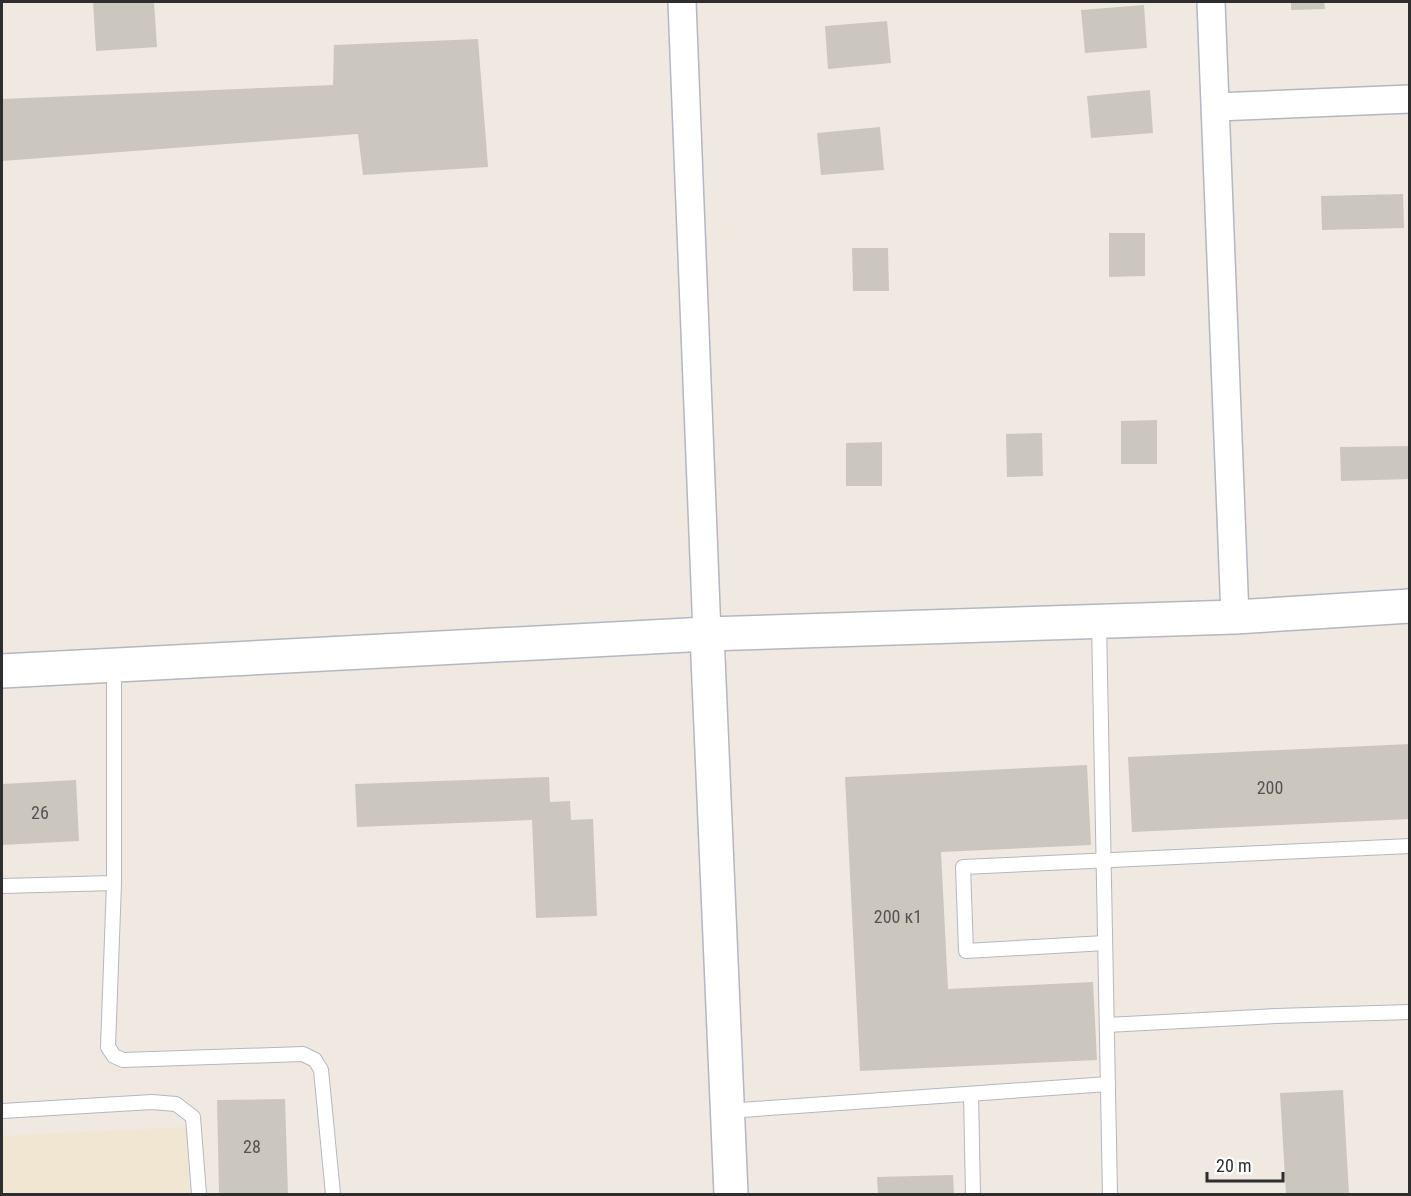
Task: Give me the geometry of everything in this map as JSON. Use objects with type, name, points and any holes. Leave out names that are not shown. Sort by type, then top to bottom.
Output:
[{"type":"street","points":[[682,2],[731,1194]]},
{"type":"street","points":[[1211,2],[1235,618]]},
{"type":"street","points":[[1216,107],[1410,99]]},
{"type":"street","points":[[2,671],[707,634],[1235,618],[1410,606]]},
{"type":"lane","points":[[1099,622],[1110,1194]]},
{"type":"lane","points":[[114,665],[114,883],[108,1047],[114,1056],[123,1060],[303,1054],[315,1060],[321,1070],[333,1194]]},
{"type":"lane","points":[[1105,943],[966,951],[963,867],[1410,846]]},
{"type":"lane","points":[[2,886],[114,883]]},
{"type":"lane","points":[[1107,1025],[1265,1016],[1410,1012]]},
{"type":"lane","points":[[727,1111],[1108,1084]]},
{"type":"lane","points":[[971,1094],[973,1194]]},
{"type":"lane","points":[[2,1111],[152,1102],[176,1104],[193,1117],[199,1194]]},
{"type":"shaded area","points":[[186,1127],[190,1194],[2,1194],[2,1136]]},
{"type":"building","points":[[93,2],[154,2],[157,47],[96,51]]},
{"type":"building","points":[[1291,2],[1324,2],[1325,9],[1291,10]]},
{"type":"building","points":[[1144,5],[1147,48],[1085,53],[1081,10]]},
{"type":"building","points":[[887,21],[891,63],[828,69],[825,26]]},
{"type":"building","points":[[478,39],[488,167],[363,175],[358,134],[2,161],[2,99],[333,85],[334,45]]},
{"type":"building","points":[[1150,90],[1153,133],[1091,138],[1087,96]]},
{"type":"building","points":[[880,127],[884,170],[821,175],[817,133]]},
{"type":"building","points":[[1403,194],[1404,228],[1322,230],[1321,196]]},
{"type":"building","points":[[1109,233],[1145,233],[1145,276],[1109,277]]},
{"type":"building","points":[[852,248],[888,248],[889,291],[853,291]]},
{"type":"building","points":[[1157,420],[1157,464],[1121,464],[1121,421]]},
{"type":"building","points":[[1042,433],[1043,476],[1007,477],[1006,434]]},
{"type":"building","points":[[882,442],[882,486],[846,486],[846,443]]},
{"type":"building","points":[[1410,446],[1410,479],[1341,481],[1340,447]]},
{"type":"building","points":[[1410,744],[1410,819],[1132,832],[1128,757]]},
{"type":"building","points":[[1087,765],[1091,845],[941,852],[948,989],[1093,982],[1097,1060],[860,1071],[845,777]]},
{"type":"building","points":[[549,777],[550,802],[570,801],[571,820],[593,819],[597,916],[536,918],[532,820],[357,827],[355,784]]},
{"type":"building","points":[[76,780],[79,841],[2,845],[2,784]]},
{"type":"building","points":[[1343,1090],[1349,1194],[1286,1194],[1280,1093]]},
{"type":"building","points":[[285,1099],[288,1194],[219,1194],[217,1100]]},
{"type":"building","points":[[953,1175],[954,1194],[878,1194],[877,1177]]}]
